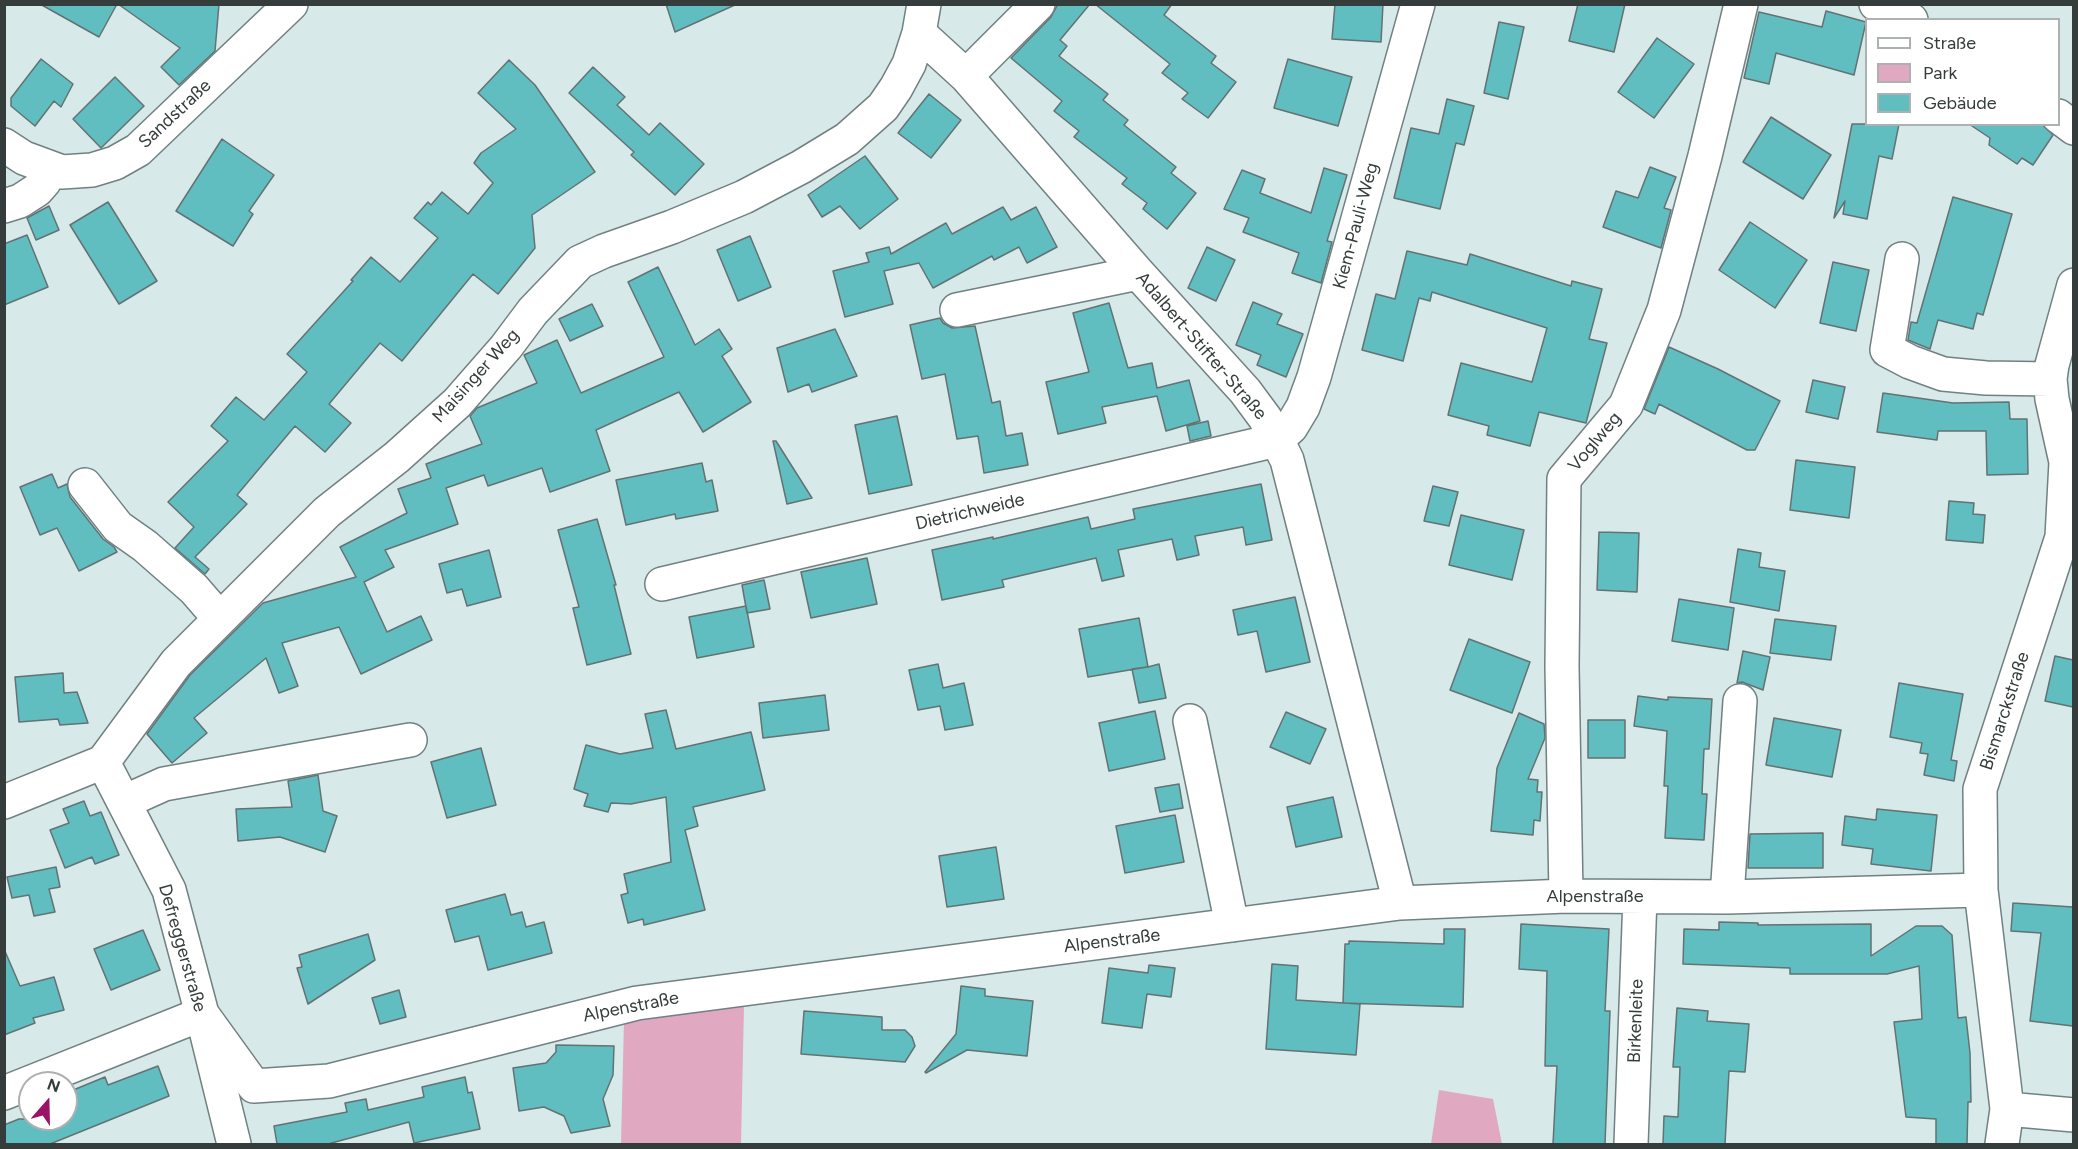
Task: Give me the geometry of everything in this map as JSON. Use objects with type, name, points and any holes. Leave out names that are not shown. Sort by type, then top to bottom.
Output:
[{"type":"street","name":"Sandstraße","points":[[4,145],[24,158],[62,172],[92,170],[115,164],[138,150],[291,4]]},
{"type":"street","points":[[966,76],[1038,4]]},
{"type":"street","name":"Kiem-Pauli-Weg","points":[[1277,440],[1291,427],[1303,407],[1314,377],[1418,4]]},
{"type":"street","name":"Voglweg","points":[[1566,896],[1562,666],[1564,479],[1626,405],[1664,310],[1705,156],[1741,4]]},
{"type":"street","points":[[1876,4],[1907,18]]},
{"type":"street","name":"Adalbert-Stifter-Straße","points":[[922,19],[966,76],[1138,273],[1245,391],[1265,418],[1277,440],[1287,460],[1400,903]]},
{"type":"street","name":"Maisinger Weg","points":[[103,762],[176,663],[327,512],[397,457],[457,403],[506,348],[533,312],[580,262],[744,197],[801,167],[847,139],[883,107],[909,64],[922,19]]},
{"type":"street","points":[[2060,118],[2073,128]]},
{"type":"street","points":[[4,206],[20,201],[37,190],[51,168]]},
{"type":"street","points":[[1902,259],[1887,350],[1910,362],[1943,374],[1986,378],[2050,379]]},
{"type":"street","points":[[957,310],[1138,273]]},
{"type":"street","name":"Bismarckstraße","points":[[2002,1144],[2007,1109],[1981,890],[1980,789],[2068,531],[2066,462],[2052,399],[2050,379],[2073,285]]},
{"type":"street","name":"Dietrichweide","points":[[662,584],[1277,440]]},
{"type":"street","points":[[85,484],[118,526],[145,546],[194,590],[220,619]]},
{"type":"street","points":[[1727,897],[1740,701]]},
{"type":"street","points":[[1190,721],[1232,925]]},
{"type":"street","points":[[124,802],[164,784],[410,740]]},
{"type":"street","points":[[4,802],[103,762]]},
{"type":"street","name":"Defreggerstraße","points":[[103,762],[169,890],[234,1144]]},
{"type":"street","name":"Alpenstraße","points":[[202,1014],[254,1086],[329,1081],[637,1003],[1400,903],[1566,896],[1727,897],[1981,890]]},
{"type":"street","name":"Birkenleite","points":[[1631,1144],[1640,897]]},
{"type":"street","points":[[4,1093],[202,1014]]},
{"type":"street","points":[[2007,1109],[2073,1115]]},
{"type":"green space","points":[[744,1005],[741,1144],[621,1144],[624,1021]]},
{"type":"green space","points":[[1439,1090],[1493,1099],[1502,1144],[1431,1144]]},
{"type":"building","points":[[40,4],[117,4],[99,37]]},
{"type":"building","points":[[118,4],[219,4],[215,51],[179,85],[161,67],[180,48]]},
{"type":"building","points":[[666,4],[737,4],[675,32]]},
{"type":"building","points":[[1058,4],[1090,4],[1060,40],[1067,46],[1059,56],[1108,94],[1103,100],[1128,120],[1124,125],[1176,167],[1171,173],[1196,193],[1167,229],[1143,209],[1147,203],[1122,184],[1127,178],[1074,137],[1079,131],[1054,111],[1062,101],[1011,58],[1051,17]]},
{"type":"building","points":[[1095,4],[1172,4],[1164,15],[1216,56],[1211,63],[1236,82],[1208,118],[1182,99],[1188,93],[1162,73],[1170,64]]},
{"type":"building","points":[[1335,4],[1383,4],[1381,42],[1332,39]]},
{"type":"building","points":[[1578,4],[1625,4],[1614,52],[1569,41]]},
{"type":"building","points":[[1826,11],[1865,22],[1854,75],[1776,53],[1769,84],[1744,78],[1759,12],[1822,27]]},
{"type":"building","points":[[1499,22],[1524,27],[1508,99],[1484,93]]},
{"type":"building","points":[[1657,38],[1694,64],[1654,118],[1618,92]]},
{"type":"building","points":[[41,59],[73,84],[61,107],[54,101],[35,126],[11,106],[11,98]]},
{"type":"building","points":[[1288,59],[1352,77],[1338,126],[1274,108]]},
{"type":"building","points":[[509,60],[535,85],[595,172],[532,215],[535,248],[498,294],[473,274],[402,361],[380,343],[329,404],[351,423],[325,452],[295,426],[237,495],[247,504],[195,557],[209,569],[205,574],[175,548],[194,527],[168,502],[228,441],[211,426],[236,397],[264,420],[307,372],[287,354],[353,281],[351,280],[371,257],[400,282],[438,238],[414,218],[428,202],[431,205],[442,192],[468,214],[493,183],[474,163],[481,153],[516,129],[478,93]]},
{"type":"building","points":[[593,67],[625,97],[617,105],[649,135],[660,123],[704,164],[675,195],[631,155],[634,152],[569,93]]},
{"type":"building","points":[[115,77],[144,106],[101,148],[73,119]]},
{"type":"building","points":[[929,94],[961,120],[931,158],[898,133]]},
{"type":"building","points":[[1447,99],[1474,106],[1464,145],[1456,143],[1440,209],[1394,198],[1411,128],[1439,134]]},
{"type":"building","points":[[1771,117],[1831,155],[1803,199],[1743,162]]},
{"type":"building","points":[[1852,124],[1899,126],[1892,159],[1879,156],[1867,219],[1843,214],[1845,201],[1834,218]]},
{"type":"building","points":[[1972,126],[2044,126],[2053,135],[2033,165],[2022,158],[2017,164],[1989,145],[1990,138]]},
{"type":"building","points":[[222,139],[274,175],[249,211],[253,214],[233,246],[176,211]]},
{"type":"building","points":[[865,156],[898,199],[860,229],[840,206],[822,217],[808,195]]},
{"type":"building","points":[[1650,167],[1676,177],[1664,208],[1671,210],[1661,248],[1603,227],[1616,191],[1638,198]]},
{"type":"building","points":[[1324,168],[1347,175],[1327,241],[1332,242],[1321,283],[1292,273],[1299,253],[1243,232],[1249,218],[1224,209],[1242,170],[1265,179],[1260,193],[1311,213]]},
{"type":"building","points":[[1953,197],[2012,214],[1983,315],[1977,313],[1973,329],[1938,320],[1930,349],[1908,340],[1911,322],[1917,323]]},
{"type":"building","points":[[108,202],[157,281],[119,304],[70,225]]},
{"type":"building","points":[[49,206],[59,230],[36,240],[27,218]]},
{"type":"building","points":[[1003,207],[1011,220],[1036,207],[1057,247],[1027,263],[1019,247],[994,260],[992,256],[933,288],[919,263],[884,271],[893,304],[845,317],[833,271],[869,262],[866,253],[889,247],[891,254],[946,223],[952,234]]},
{"type":"building","points":[[1750,222],[1807,260],[1775,308],[1719,270]]},
{"type":"building","points":[[27,235],[48,287],[4,305],[4,244]]},
{"type":"building","points":[[750,236],[771,287],[738,301],[717,250]]},
{"type":"building","points":[[1207,247],[1235,260],[1216,301],[1188,288]]},
{"type":"building","points":[[1407,251],[1467,265],[1470,254],[1571,286],[1572,281],[1602,289],[1589,339],[1607,343],[1586,423],[1539,412],[1530,446],[1487,435],[1489,426],[1448,415],[1461,363],[1532,382],[1547,328],[1432,292],[1430,301],[1419,298],[1403,361],[1362,350],[1376,294],[1395,299]]},
{"type":"building","points":[[1833,262],[1869,270],[1856,331],[1820,323]]},
{"type":"building","points":[[658,267],[695,345],[719,329],[732,349],[722,356],[751,402],[703,432],[679,392],[596,430],[610,471],[550,492],[542,468],[488,486],[484,475],[446,488],[458,524],[385,550],[394,567],[364,582],[387,632],[421,616],[432,640],[361,674],[339,627],[282,643],[298,686],[279,693],[266,658],[194,718],[207,733],[172,763],[147,734],[190,675],[263,603],[356,577],[340,547],[407,513],[398,489],[431,478],[426,464],[482,444],[470,416],[477,408],[537,383],[524,355],[557,340],[581,393],[664,357],[628,282]]},
{"type":"building","points":[[1253,302],[1282,314],[1277,324],[1303,334],[1286,377],[1257,365],[1261,355],[1236,345]]},
{"type":"building","points":[[1109,303],[1128,368],[1152,363],[1157,388],[1189,380],[1200,421],[1166,431],[1157,396],[1102,407],[1106,423],[1058,434],[1046,382],[1089,372],[1073,313]]},
{"type":"building","points":[[592,304],[603,326],[570,341],[559,319]]},
{"type":"building","points":[[940,318],[943,323],[952,328],[975,326],[992,403],[1000,401],[1006,436],[1022,433],[1028,465],[984,473],[978,436],[957,439],[945,374],[922,379],[910,325]]},
{"type":"building","points":[[835,329],[857,376],[812,392],[809,384],[788,392],[777,348]]},
{"type":"building","points":[[1669,347],[1780,401],[1755,450],[1747,450],[1659,404],[1655,414],[1644,409]]},
{"type":"building","points":[[1813,380],[1845,387],[1838,419],[1806,412]]},
{"type":"building","points":[[1883,393],[1953,403],[2009,402],[2010,419],[2027,419],[2028,474],[1987,475],[1986,431],[1938,431],[1937,440],[1877,432]]},
{"type":"building","points":[[897,416],[912,485],[869,494],[855,425]]},
{"type":"building","points":[[1208,421],[1211,436],[1190,441],[1187,426]]},
{"type":"building","points":[[773,441],[776,441],[812,498],[787,504]]},
{"type":"building","points":[[1796,460],[1855,467],[1849,518],[1790,510]]},
{"type":"building","points":[[702,463],[706,482],[712,480],[718,511],[676,519],[675,514],[626,525],[616,480]]},
{"type":"building","points":[[52,474],[58,488],[67,484],[70,497],[103,539],[117,552],[79,571],[57,528],[40,535],[20,487]]},
{"type":"building","points":[[1261,484],[1272,540],[1246,545],[1243,527],[1195,536],[1199,555],[1177,560],[1172,539],[1118,550],[1124,576],[1102,581],[1096,558],[1002,580],[1004,587],[942,600],[932,550],[993,537],[993,539],[1088,517],[1091,529],[1135,519],[1133,509]]},
{"type":"building","points":[[1433,486],[1458,492],[1449,526],[1424,521]]},
{"type":"building","points":[[1949,501],[1974,503],[1973,514],[1985,515],[1983,543],[1946,540]]},
{"type":"building","points":[[1461,515],[1524,530],[1512,580],[1449,565]]},
{"type":"building","points":[[597,519],[616,585],[614,585],[631,654],[587,665],[573,608],[579,607],[558,530]]},
{"type":"building","points":[[1599,532],[1639,533],[1637,592],[1597,590]]},
{"type":"building","points":[[1738,549],[1761,553],[1759,567],[1785,571],[1779,611],[1730,602]]},
{"type":"building","points":[[489,550],[501,597],[467,606],[462,589],[447,593],[439,564]]},
{"type":"building","points":[[867,558],[877,604],[811,618],[801,572]]},
{"type":"building","points":[[764,580],[770,609],[747,613],[742,585]]},
{"type":"building","points":[[1295,597],[1310,662],[1266,672],[1257,631],[1238,635],[1233,610]]},
{"type":"building","points":[[1679,599],[1734,608],[1728,650],[1672,641]]},
{"type":"building","points":[[746,606],[754,647],[697,658],[689,617]]},
{"type":"building","points":[[1139,618],[1148,667],[1159,664],[1166,698],[1139,703],[1132,670],[1088,677],[1079,629]]},
{"type":"building","points":[[1775,619],[1836,626],[1831,660],[1770,653]]},
{"type":"building","points":[[1469,639],[1530,662],[1512,713],[1450,690]]},
{"type":"building","points":[[1743,651],[1770,657],[1763,690],[1742,682],[1737,683]]},
{"type":"building","points":[[2055,656],[2073,660],[2073,707],[2045,701]]},
{"type":"building","points":[[938,664],[943,688],[964,683],[973,725],[945,730],[940,706],[918,710],[909,670]]},
{"type":"building","points":[[63,673],[64,693],[77,692],[88,723],[60,725],[58,719],[19,722],[15,677]]},
{"type":"building","points":[[1899,683],[1963,694],[1951,760],[1957,761],[1954,781],[1924,775],[1928,754],[1920,753],[1922,743],[1890,737]]},
{"type":"building","points":[[825,695],[829,730],[763,738],[759,703]]},
{"type":"building","points":[[1638,696],[1668,700],[1668,697],[1712,699],[1709,749],[1704,749],[1702,794],[1707,794],[1704,840],[1665,838],[1668,786],[1664,786],[1667,731],[1634,726]]},
{"type":"building","points":[[666,710],[676,749],[751,732],[765,790],[693,807],[698,826],[685,830],[705,910],[644,925],[643,919],[628,923],[621,895],[628,893],[624,874],[671,862],[666,797],[631,804],[611,803],[608,812],[584,806],[588,794],[574,789],[586,745],[620,754],[653,748],[645,714]]},
{"type":"building","points":[[1155,711],[1165,759],[1109,771],[1099,723]]},
{"type":"building","points":[[1286,712],[1326,729],[1310,764],[1270,747]]},
{"type":"building","points":[[1519,713],[1544,724],[1545,738],[1528,779],[1538,780],[1537,792],[1542,792],[1540,821],[1534,820],[1533,835],[1491,831],[1497,768]]},
{"type":"building","points":[[1774,718],[1841,730],[1832,777],[1766,765]]},
{"type":"building","points":[[1588,720],[1625,720],[1625,758],[1588,758]]},
{"type":"building","points":[[481,748],[496,805],[447,818],[431,762]]},
{"type":"building","points":[[318,775],[323,811],[337,816],[325,852],[280,837],[238,841],[236,809],[292,807],[288,781]]},
{"type":"building","points":[[1179,784],[1183,808],[1160,812],[1155,788]]},
{"type":"building","points":[[1333,797],[1342,837],[1296,847],[1287,807]]},
{"type":"building","points":[[84,801],[90,816],[101,812],[119,855],[95,864],[92,857],[65,868],[50,830],[69,823],[63,809]]},
{"type":"building","points":[[1877,809],[1937,815],[1931,871],[1871,864],[1873,849],[1842,845],[1845,816],[1876,820]]},
{"type":"building","points":[[1175,815],[1184,862],[1125,873],[1116,826]]},
{"type":"building","points":[[1823,833],[1823,868],[1748,868],[1750,834]]},
{"type":"building","points":[[996,847],[1004,899],[947,907],[939,856]]},
{"type":"building","points":[[56,867],[60,887],[49,889],[55,912],[34,916],[29,895],[12,898],[7,877]]},
{"type":"building","points":[[505,894],[511,915],[522,912],[526,927],[544,922],[552,953],[488,970],[479,936],[455,942],[446,910]]},
{"type":"building","points":[[2013,903],[2073,907],[2073,1026],[2030,1021],[2041,933],[2011,931]]},
{"type":"building","points":[[1719,922],[1758,923],[1758,925],[1871,924],[1871,956],[1916,926],[1942,926],[1952,935],[1958,1018],[1966,1017],[1970,1053],[1971,1102],[1968,1102],[1967,1144],[1936,1144],[1936,1119],[1906,1117],[1894,1022],[1922,1019],[1919,966],[1887,974],[1790,974],[1790,968],[1683,964],[1684,929],[1719,930]]},
{"type":"building","points":[[1521,924],[1609,929],[1605,1011],[1610,1011],[1605,1144],[1553,1144],[1557,1066],[1545,1066],[1547,971],[1519,969]]},
{"type":"building","points":[[1444,929],[1465,929],[1463,1007],[1343,1003],[1345,944],[1349,944],[1349,941],[1444,944]]},
{"type":"building","points":[[143,930],[160,970],[111,990],[94,949]]},
{"type":"building","points":[[368,934],[375,960],[308,1004],[297,968],[302,967],[299,955]]},
{"type":"building","points":[[4,949],[20,986],[54,977],[64,1010],[33,1018],[35,1023],[4,1035]]},
{"type":"building","points":[[1272,964],[1298,966],[1296,1000],[1360,1004],[1356,1055],[1266,1049]]},
{"type":"building","points":[[1149,965],[1175,968],[1171,997],[1147,994],[1142,1028],[1102,1023],[1109,968],[1148,973]]},
{"type":"building","points":[[961,986],[985,989],[985,996],[1033,1001],[1027,1056],[967,1050],[925,1072],[956,1034]]},
{"type":"building","points":[[399,990],[406,1017],[380,1024],[372,998]]},
{"type":"building","points":[[1677,1008],[1708,1011],[1707,1021],[1749,1024],[1745,1072],[1729,1071],[1725,1144],[1663,1144],[1664,1116],[1678,1117],[1680,1067],[1673,1067]]},
{"type":"building","points":[[804,1011],[882,1017],[882,1030],[905,1030],[912,1037],[915,1046],[905,1062],[801,1054]]},
{"type":"building","points":[[556,1045],[614,1046],[613,1075],[603,1099],[610,1126],[571,1133],[564,1116],[544,1107],[519,1111],[513,1068],[546,1063],[556,1052]]},
{"type":"building","points":[[158,1066],[169,1096],[50,1144],[4,1144],[4,1125],[18,1119],[18,1131],[78,1131],[78,1088],[105,1077],[108,1085]]},
{"type":"building","points":[[465,1077],[468,1093],[472,1092],[480,1129],[414,1143],[409,1122],[328,1144],[277,1144],[274,1126],[347,1112],[345,1103],[366,1099],[368,1110],[424,1097],[422,1087]]}]
